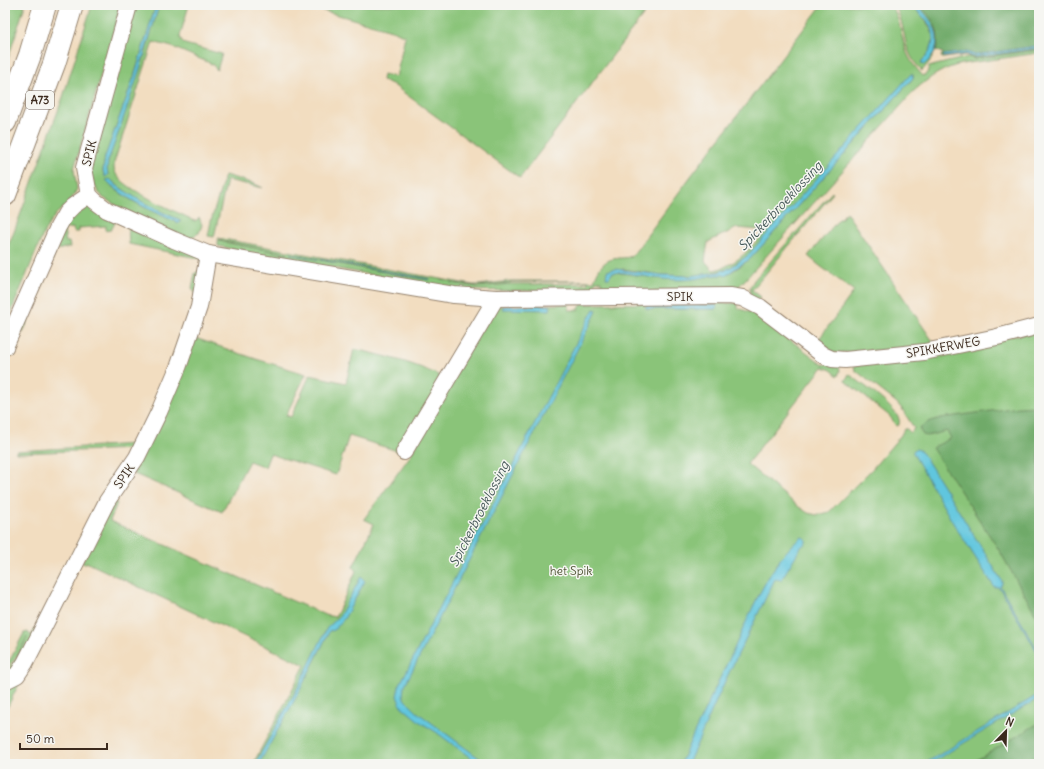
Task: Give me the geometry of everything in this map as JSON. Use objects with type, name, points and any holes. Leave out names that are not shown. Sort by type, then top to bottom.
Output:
[{"type":"highway","name":"A73","points":[[5,122],[30,55],[45,5]]},
{"type":"highway","name":"A73","points":[[5,194],[54,64],[72,5]]},
{"type":"street","name":"SPIK","points":[[129,5],[84,168],[89,195],[107,210],[208,254],[454,295],[496,298],[730,296],[742,298],[760,307],[823,355],[832,359],[845,360]]},
{"type":"street","points":[[5,347],[58,227],[73,206],[89,195]]},
{"type":"street","name":"SPIK","points":[[5,681],[17,675],[25,663],[107,501],[137,457],[159,412],[179,365],[200,307],[208,254]]},
{"type":"street","points":[[404,452],[496,298]]},
{"type":"street","name":"SPIKKERWEG","points":[[845,360],[924,352],[997,337],[1039,326]]},
{"type":"green space","points":[[5,5],[25,5],[5,68]]},
{"type":"green space","points":[[92,5],[121,5],[74,169],[77,189],[70,202],[56,214],[45,230],[5,327],[5,252],[14,232],[63,97]]},
{"type":"green space","points":[[136,5],[156,5],[134,77],[105,157],[103,170],[104,175],[108,175],[108,161],[145,54],[159,5],[189,5],[180,36],[181,39],[185,44],[222,54],[217,70],[212,64],[172,47],[153,42],[114,167],[115,172],[120,179],[139,193],[195,221],[199,217],[202,225],[199,233],[190,238],[145,220],[112,203],[102,197],[95,187],[90,169]],"holes":[[[111,180],[144,203],[180,220],[180,222],[179,223],[134,202],[110,185]]]},
{"type":"green space","points":[[303,5],[651,5],[520,178],[392,84],[382,80],[383,74],[396,77],[405,36],[395,31]]},
{"type":"green space","points":[[822,5],[891,5],[898,21],[907,54],[923,76],[927,73],[929,67],[936,65],[968,57],[974,59],[1037,49],[1036,45],[1039,44],[1039,53],[962,64],[949,68],[931,77],[915,90],[744,281],[737,288],[728,292],[605,292],[601,281],[596,281],[594,292],[458,290],[218,246],[218,241],[288,254],[218,240],[218,238],[473,285],[510,281],[588,281],[594,281],[603,264],[609,260],[632,256],[691,176]],"holes":[[[913,75],[913,78],[750,259],[735,270],[722,275],[659,278],[614,272],[610,274],[608,278],[607,273],[623,269],[662,275],[702,275],[728,269],[747,256]],[[737,228],[765,231],[739,259],[719,269],[713,270],[705,261],[708,242]],[[291,254],[430,280],[350,266]],[[588,281],[588,284],[510,284],[478,287],[451,283],[478,286],[511,282]]]},
{"type":"green space","points":[[894,5],[912,5],[929,25],[933,39],[932,46],[921,62],[924,65],[931,56],[937,41],[934,27],[917,5],[928,13],[936,27],[938,34],[937,47],[935,53],[922,71],[909,53],[901,21]]},
{"type":"green space","points":[[919,5],[1039,5],[1039,44],[1036,45],[1037,46],[975,55],[966,52],[943,55],[944,57],[966,54],[975,57],[1037,48],[1037,50],[974,59],[966,55],[942,58],[941,56],[943,53],[936,50],[938,36],[935,25]]},
{"type":"green space","points":[[225,175],[263,188],[227,180],[214,237],[208,236],[211,221]]},
{"type":"green space","points":[[832,192],[833,193],[752,290],[761,297],[757,300],[750,295],[750,288],[754,280]]},
{"type":"green space","points":[[90,207],[115,222],[114,226],[106,231],[106,226],[79,228],[79,232],[74,232],[73,228],[64,229],[66,242],[69,242],[70,247],[56,250],[23,333],[18,327],[59,233],[81,208]]},
{"type":"green space","points":[[846,212],[934,343],[933,347],[834,353],[813,341],[814,336],[819,339],[854,291],[808,256]]},
{"type":"green space","points":[[129,225],[197,251],[203,257],[204,269],[197,303],[193,306],[196,294],[192,288],[195,273],[201,270],[202,259],[129,244]]},
{"type":"green space","name":"het Spik","points":[[738,303],[738,308],[755,314],[824,365],[829,363],[839,366],[840,371],[838,376],[831,370],[823,367],[747,464],[799,507],[808,513],[817,515],[829,512],[873,468],[901,435],[904,429],[907,429],[911,433],[914,428],[897,403],[855,370],[854,366],[1039,331],[1039,764],[258,764],[306,677],[332,624],[255,764],[253,764],[305,665],[86,562],[85,564],[82,563],[110,500],[117,503],[110,521],[325,615],[335,617],[356,571],[353,567],[374,524],[364,519],[408,459],[494,306],[569,304],[569,310],[578,310],[582,304]],"holes":[[[647,305],[715,305],[715,309],[648,309],[645,307]]]},
{"type":"green space","points":[[195,338],[306,374],[286,415],[291,417],[310,375],[346,383],[354,349],[411,364],[444,378],[404,453],[349,436],[336,475],[270,454],[265,467],[249,461],[222,512],[132,473]]},
{"type":"green space","points":[[849,374],[877,395],[896,413],[899,419],[899,425],[896,426],[887,414],[845,381]]},
{"type":"green space","points":[[1039,406],[1039,620],[999,550],[932,448],[951,438],[947,431],[927,436],[923,435],[919,429],[928,422],[941,418],[1019,407]]},
{"type":"green space","points":[[134,444],[134,449],[16,453],[16,451]]},
{"type":"green space","points":[[134,449],[135,449],[123,471]]},
{"type":"green space","points":[[123,471],[18,668],[5,677],[5,670],[16,660],[27,637],[12,662],[5,668],[5,664],[11,658],[24,633],[28,632],[31,636]]},
{"type":"green space","points":[[43,635],[5,712],[5,683]]},
{"type":"green space","points":[[1039,723],[1039,764],[970,764]]},
{"type":"water","points":[[156,5],[159,5],[129,103],[108,161],[108,175],[105,177],[103,171],[105,157],[134,77]]},
{"type":"water","points":[[912,5],[917,5],[922,10],[934,26],[936,32],[937,39],[934,53],[924,65],[921,62],[932,46],[933,32],[927,21]]},
{"type":"water","points":[[1037,46],[1037,48],[974,57],[966,54],[943,56],[966,52],[975,55]]},
{"type":"water","points":[[911,74],[913,75],[913,78],[750,259],[727,275],[675,280],[624,273],[612,273],[609,278],[606,278],[607,271],[615,269],[662,275],[690,276],[724,271],[733,266],[747,256]]},
{"type":"water","points":[[110,179],[136,198],[180,220],[180,222],[179,223],[140,205],[122,194],[106,180]]},
{"type":"water","points":[[290,254],[429,279],[430,280]]},
{"type":"water","points":[[647,305],[717,306],[715,309],[648,309],[645,307]]},
{"type":"water","points":[[504,306],[551,306],[550,310],[502,308]]},
{"type":"water","points":[[594,309],[597,310],[595,315],[404,687],[403,695],[405,700],[417,712],[487,764],[479,764],[420,722],[401,706],[397,696],[399,686]]},
{"type":"water","points":[[915,449],[920,450],[923,454],[1002,581],[1000,586],[1039,652],[1039,655],[999,587],[994,587],[953,523],[913,453]]},
{"type":"water","points":[[802,537],[806,539],[806,543],[801,547],[781,580],[775,579],[726,679],[688,764],[680,764],[762,589],[780,559]]},
{"type":"water","points":[[361,577],[365,581],[344,619],[333,631],[330,630],[298,694],[259,764],[255,764],[297,689],[327,628],[339,617]]},
{"type":"water","points":[[1039,694],[1039,698],[929,764],[924,764]]},
{"type":"water label","name":"Spickerbroeklossing","points":[[780,206]]},
{"type":"water label","name":"Spickerbroeklossing","points":[[479,514]]}]
